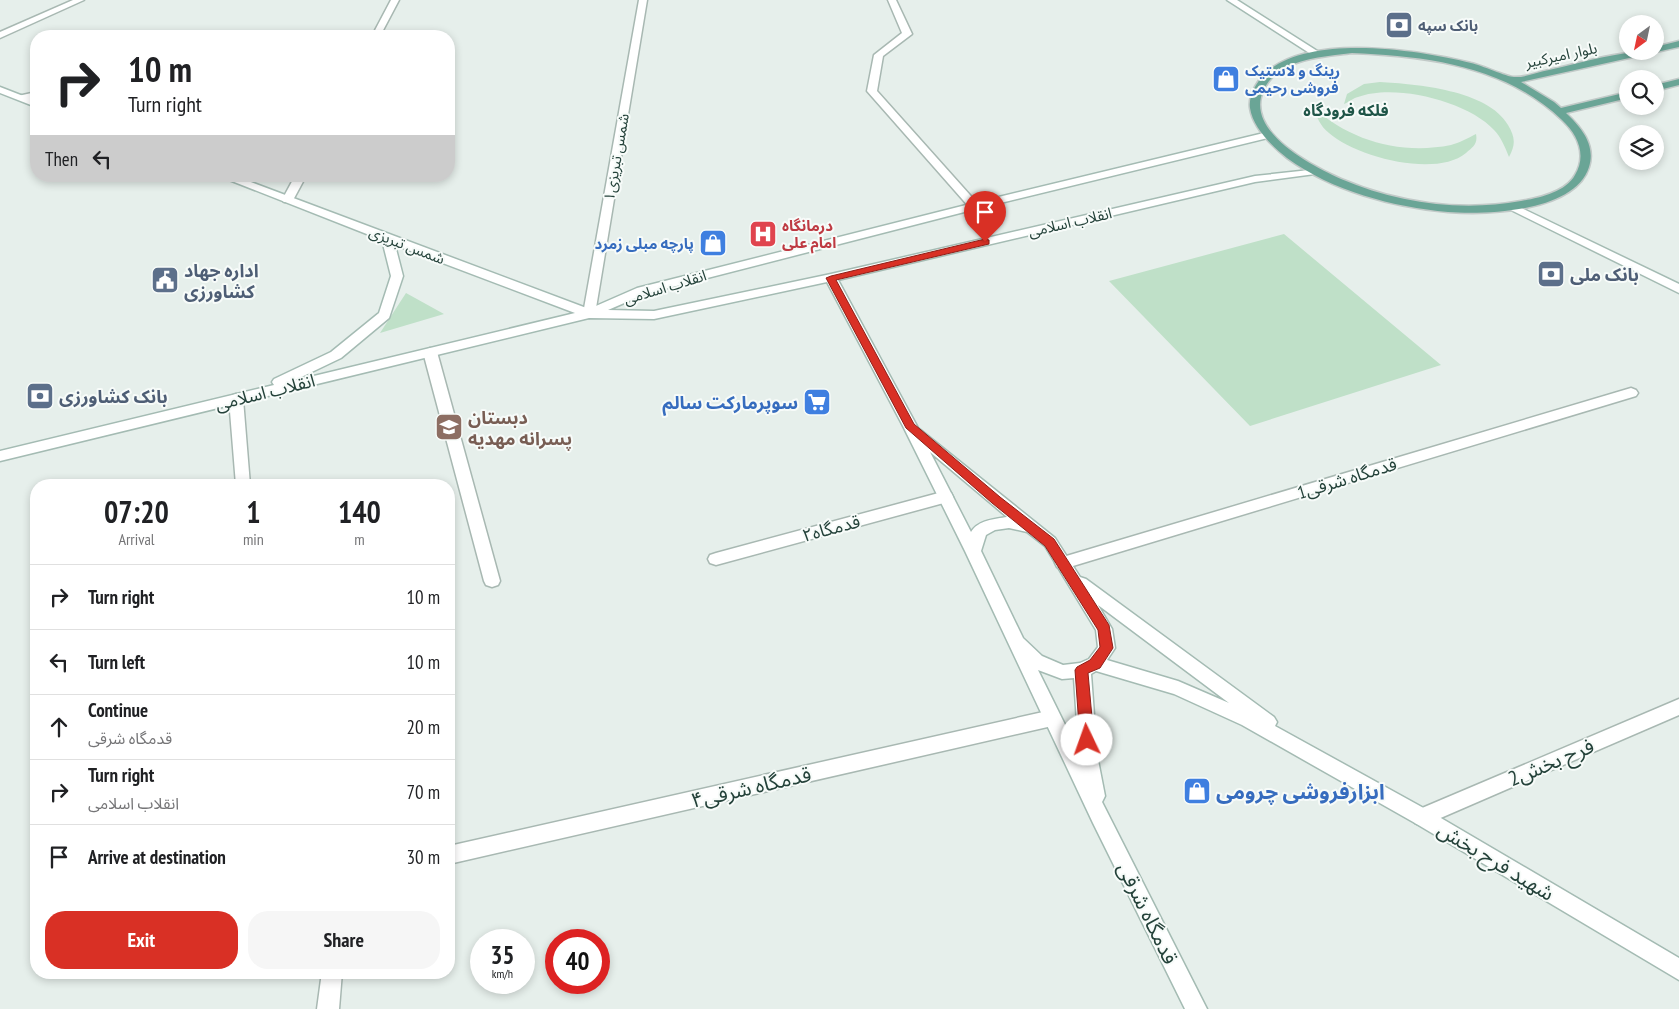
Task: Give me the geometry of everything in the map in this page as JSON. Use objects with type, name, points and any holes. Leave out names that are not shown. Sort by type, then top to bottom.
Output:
[{"type":"main road","points":[[1664,48],[1679,44]]},
{"type":"main road","points":[[1352,50],[1381,50],[1432,56],[1473,66],[1511,81],[1538,95],[1560,111],[1581,135],[1588,158],[1578,180],[1552,197],[1513,207],[1464,209],[1411,203],[1360,190],[1315,170],[1290,155],[1268,135],[1254,108],[1259,84],[1282,66],[1317,54],[1352,50]]},
{"type":"main road","name":"بلوار امیرکبیر","points":[[1511,81],[1619,57]]},
{"type":"main road","points":[[1664,86],[1679,82]]},
{"type":"main road","points":[[1560,111],[1619,97]]},
{"type":"street","points":[[0,35],[80,0]]},
{"type":"street","points":[[379,30],[395,0]]},
{"type":"street","name":"شمس تبریزی۱","points":[[589,314],[644,0]]},
{"type":"street","points":[[892,0],[907,34],[879,55],[872,91],[974,206]]},
{"type":"street","points":[[1231,0],[1317,54]]},
{"type":"street","points":[[0,90],[30,101]]},
{"type":"street","points":[[22,98],[30,96]]},
{"type":"street","name":"انقلاب اسلامی","points":[[0,456],[589,314],[641,291],[974,206],[1268,135]]},
{"type":"street","name":"انقلاب اسلامی","points":[[589,314],[654,315],[831,278],[1255,179],[1315,170]]},
{"type":"street","name":"شمس تبریزی","points":[[240,182],[589,314]]},
{"type":"street","points":[[288,200],[298,182]]},
{"type":"street","points":[[1513,207],[1679,289]]},
{"type":"street","points":[[244,479],[243,398],[336,355],[385,315],[397,276],[387,238]]},
{"type":"street","points":[[831,278],[910,426],[973,551]]},
{"type":"street","points":[[430,352],[492,581]]},
{"type":"street","name":"1قدمگاه شرقی","points":[[1068,570],[1631,393]]},
{"type":"street","points":[[910,426],[996,500],[1050,542],[1104,629],[1107,648],[1088,667]]},
{"type":"street","name":"قدمگاه۲","points":[[716,559],[946,497]]},
{"type":"street","points":[[973,551],[979,532],[992,525],[1009,522],[1032,527]]},
{"type":"street","name":"قدمگاه شرقی","points":[[973,551],[1100,817],[1196,1009]]},
{"type":"street","name":"شهید فرح بخش","points":[[1068,570],[1312,754]]},
{"type":"street","name":"شهید فرح بخش","points":[[1018,643],[1036,661],[1062,672],[1088,667],[1178,688],[1248,720],[1422,816],[1679,970]]},
{"type":"street","name":"قدمگاه شرقی","points":[[1088,667],[1088,755],[1100,817]]},
{"type":"street","name":"2فرح بخش","points":[[1422,816],[1679,707]]},
{"type":"street","name":"قدمگاه شرقی۴","points":[[455,854],[1052,718]]},
{"type":"street","points":[[328,1009],[331,979]]},
{"type":"green space","points":[[1380,82],[1431,87],[1450,91],[1485,104],[1498,113],[1510,129],[1514,144],[1509,157],[1501,139],[1494,130],[1467,111],[1449,103],[1430,97],[1391,92],[1373,93],[1354,98],[1344,104],[1347,94],[1364,84]]},
{"type":"green space","points":[[1313,107],[1343,129],[1360,137],[1395,146],[1432,148],[1451,145],[1476,134],[1476,143],[1466,153],[1453,160],[1436,164],[1396,161],[1358,150],[1341,142],[1323,127]]},
{"type":"green space","points":[[1284,234],[1441,365],[1250,426],[1109,281]]},
{"type":"green space","points":[[406,293],[444,314],[380,333]]},
{"type":"place","name":"بانک سپه","points":[[1399,25]]},
{"type":"place","name":"رینگ و لاستیک فروشی رحیمی","points":[[1226,79]]},
{"type":"place","name":"درمانگاه امام علی","points":[[763,234]]},
{"type":"place","name":"پارچه مبلی زمرد","points":[[713,243]]},
{"type":"place","name":"بانک ملی","points":[[1551,274]]},
{"type":"place","name":"اداره جهاد کشاورزی","points":[[165,280]]},
{"type":"place","name":"بانک کشاورزی","points":[[40,396]]},
{"type":"place","name":"سوپرمارکت سالم","points":[[817,402]]},
{"type":"place","name":"دبستان پسرانه مهدیه","points":[[449,427]]},
{"type":"place","name":"ابزارفروشی چرومی","points":[[1197,791]]},
{"type":"district","name":"فلکه فرودگاه","points":[[1346,110]]},
{"type":"route","points":[[985,242],[831,278],[910,426],[996,500],[1050,542],[1104,629],[1107,648],[1095,664],[1082,670],[1087,740]]}]
